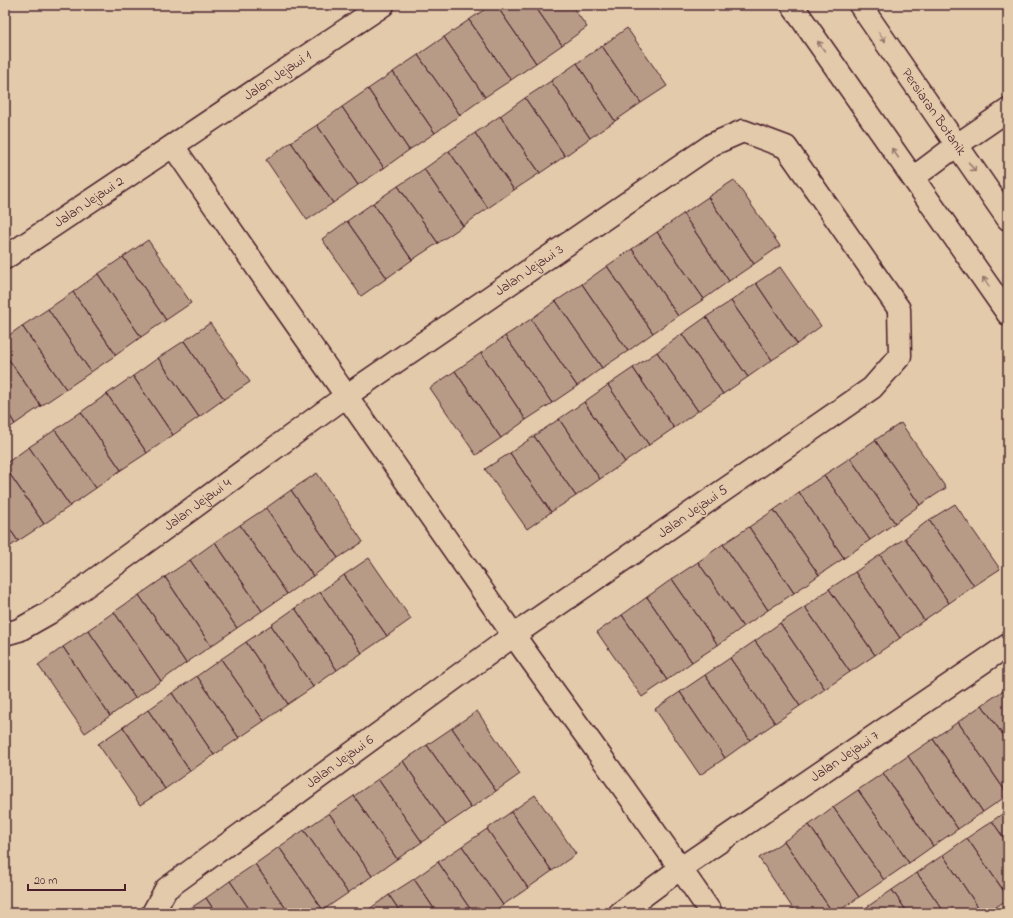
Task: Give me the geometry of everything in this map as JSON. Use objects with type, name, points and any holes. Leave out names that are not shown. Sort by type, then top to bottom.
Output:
[{"type":"street","name":"Jalan Jejawi 1","points":[[173,146],[383,5]]},
{"type":"street","points":[[792,5],[1008,314]]},
{"type":"street","name":"Persiaran Botanik","points":[[860,5],[1008,219]]},
{"type":"street","points":[[913,178],[957,144],[1008,110]]},
{"type":"street","name":"Jalan Jejawi 3","points":[[346,396],[713,144],[743,130],[786,147],[899,309],[900,356],[872,388]]},
{"type":"street","name":"Jalan Jejawi 2","points":[[5,258],[173,146]]},
{"type":"street","points":[[173,146],[346,396],[514,635],[681,868],[711,913]]},
{"type":"street","name":"Jalan Jejawi 5","points":[[514,635],[872,388]]},
{"type":"street","name":"Jalan Jejawi 4","points":[[5,634],[19,630],[49,613],[346,396]]},
{"type":"street","name":"Jalan Jejawi 6","points":[[153,913],[166,889],[514,635]]},
{"type":"street","name":"Jalan Jejawi 7","points":[[620,913],[681,868],[1008,645]]},
{"type":"building","points":[[491,5],[496,5],[536,63],[511,80],[469,20]]},
{"type":"building","points":[[496,5],[534,5],[562,45],[536,63]]},
{"type":"building","points":[[534,5],[571,5],[587,27],[562,45]]},
{"type":"building","points":[[469,20],[511,80],[485,97],[444,37]]},
{"type":"building","points":[[627,28],[667,86],[641,103],[602,46]]},
{"type":"building","points":[[444,37],[485,97],[460,115],[418,55]]},
{"type":"building","points":[[602,46],[641,103],[615,121],[577,63]]},
{"type":"building","points":[[418,55],[460,115],[435,133],[393,72]]},
{"type":"building","points":[[577,63],[615,121],[590,138],[551,81]]},
{"type":"building","points":[[393,72],[435,133],[409,150],[368,89]]},
{"type":"building","points":[[551,81],[590,138],[565,156],[525,98]]},
{"type":"building","points":[[368,89],[409,150],[384,168],[342,107]]},
{"type":"building","points":[[525,98],[565,156],[540,173],[500,116]]},
{"type":"building","points":[[342,107],[384,168],[358,185],[317,125]]},
{"type":"building","points":[[500,116],[540,173],[514,190],[475,133]]},
{"type":"building","points":[[317,125],[358,185],[333,203],[291,142]]},
{"type":"building","points":[[475,133],[514,190],[488,208],[449,151]]},
{"type":"building","points":[[291,142],[333,203],[307,220],[266,160]]},
{"type":"building","points":[[449,151],[488,208],[463,226],[424,169]]},
{"type":"building","points":[[424,169],[463,226],[438,243],[398,186]]},
{"type":"building","points":[[734,180],[780,246],[754,264],[708,197]]},
{"type":"building","points":[[398,186],[438,243],[412,260],[373,203]]},
{"type":"building","points":[[708,197],[754,264],[729,281],[683,214]]},
{"type":"building","points":[[373,203],[412,260],[387,278],[347,221]]},
{"type":"building","points":[[683,214],[729,281],[704,299],[657,232]]},
{"type":"building","points":[[347,221],[387,278],[361,296],[322,239]]},
{"type":"building","points":[[657,232],[704,299],[678,316],[632,249]]},
{"type":"building","points":[[148,240],[191,303],[166,320],[123,257]]},
{"type":"building","points":[[632,249],[678,316],[653,333],[607,266]]},
{"type":"building","points":[[123,257],[166,320],[141,337],[98,274]]},
{"type":"building","points":[[607,266],[653,333],[628,351],[582,284]]},
{"type":"building","points":[[780,267],[821,326],[797,344],[756,283]]},
{"type":"building","points":[[98,274],[141,337],[116,355],[73,292]]},
{"type":"building","points":[[756,283],[797,344],[772,360],[731,301]]},
{"type":"building","points":[[582,284],[628,351],[602,368],[556,301]]},
{"type":"building","points":[[73,292],[116,355],[91,372],[48,309]]},
{"type":"building","points":[[556,301],[602,368],[577,386],[531,319]]},
{"type":"building","points":[[731,301],[772,360],[748,377],[706,317]]},
{"type":"building","points":[[48,309],[91,372],[66,389],[22,326]]},
{"type":"building","points":[[706,317],[748,377],[723,394],[682,334]]},
{"type":"building","points":[[531,319],[577,386],[552,403],[505,336]]},
{"type":"building","points":[[210,323],[250,382],[224,399],[184,341]]},
{"type":"building","points":[[22,326],[66,389],[41,406],[5,354],[5,338]]},
{"type":"building","points":[[682,334],[723,394],[698,411],[657,352]]},
{"type":"building","points":[[505,336],[552,403],[526,420],[481,353]]},
{"type":"building","points":[[184,341],[224,399],[199,417],[158,358]]},
{"type":"building","points":[[657,352],[698,411],[674,428],[633,368]]},
{"type":"building","points":[[481,353],[526,420],[501,438],[455,371]]},
{"type":"building","points":[[5,354],[41,406],[15,424],[5,408]]},
{"type":"building","points":[[158,358],[199,417],[173,435],[133,376]]},
{"type":"building","points":[[633,368],[674,428],[649,445],[608,385]]},
{"type":"building","points":[[455,371],[501,438],[476,455],[430,388]]},
{"type":"building","points":[[133,376],[173,435],[147,453],[107,394]]},
{"type":"building","points":[[608,385],[649,445],[625,462],[584,402]]},
{"type":"building","points":[[107,394],[147,453],[121,470],[81,412]]},
{"type":"building","points":[[584,402],[625,462],[600,479],[559,419]]},
{"type":"building","points":[[5,408],[15,424],[5,431]]},
{"type":"building","points":[[81,412],[121,470],[96,488],[55,430]]},
{"type":"building","points":[[559,419],[600,479],[576,496],[534,436]]},
{"type":"building","points":[[901,423],[946,488],[920,505],[875,440]]},
{"type":"building","points":[[55,430],[96,488],[70,506],[29,447]]},
{"type":"building","points":[[534,436],[576,496],[551,512],[510,453]]},
{"type":"building","points":[[875,440],[920,505],[895,523],[850,458]]},
{"type":"building","points":[[29,447],[70,506],[44,524],[5,467],[5,464]]},
{"type":"building","points":[[510,453],[551,512],[527,529],[485,469]]},
{"type":"building","points":[[850,458],[895,523],[870,540],[824,475]]},
{"type":"building","points":[[5,467],[44,524],[18,541],[5,522]]},
{"type":"building","points":[[317,473],[363,542],[338,558],[291,490]]},
{"type":"building","points":[[824,475],[870,540],[844,558],[799,492]]},
{"type":"building","points":[[291,490],[338,558],[313,576],[266,508]]},
{"type":"building","points":[[799,492],[844,558],[819,575],[774,510]]},
{"type":"building","points":[[955,504],[1000,569],[974,586],[929,520]]},
{"type":"building","points":[[266,508],[313,576],[287,594],[240,525]]},
{"type":"building","points":[[774,510],[819,575],[794,593],[749,527]]},
{"type":"building","points":[[929,520],[974,586],[949,603],[905,538]]},
{"type":"building","points":[[5,522],[18,541],[5,550]]},
{"type":"building","points":[[240,525],[287,594],[262,611],[215,542]]},
{"type":"building","points":[[749,527],[794,593],[768,610],[723,544]]},
{"type":"building","points":[[905,538],[949,603],[924,620],[880,555]]},
{"type":"building","points":[[215,542],[262,611],[237,628],[190,560]]},
{"type":"building","points":[[723,544],[768,610],[743,627],[698,562]]},
{"type":"building","points":[[880,555],[924,620],[900,638],[855,572]]},
{"type":"building","points":[[369,558],[411,619],[387,636],[344,575]]},
{"type":"building","points":[[190,560],[237,628],[211,646],[165,577]]},
{"type":"building","points":[[698,562],[743,627],[718,645],[672,579]]},
{"type":"building","points":[[855,572],[900,638],[875,655],[829,589]]},
{"type":"building","points":[[344,575],[387,636],[362,653],[320,592]]},
{"type":"building","points":[[165,577],[211,646],[186,663],[139,595]]},
{"type":"building","points":[[672,579],[718,645],[692,662],[647,597]]},
{"type":"building","points":[[829,589],[875,655],[850,672],[805,607]]},
{"type":"building","points":[[320,592],[362,653],[337,670],[295,608]]},
{"type":"building","points":[[139,595],[186,663],[161,681],[114,612]]},
{"type":"building","points":[[647,597],[692,662],[667,680],[622,615]]},
{"type":"building","points":[[805,607],[850,672],[825,689],[780,623]]},
{"type":"building","points":[[295,608],[337,670],[313,687],[271,625]]},
{"type":"building","points":[[114,612],[161,681],[135,698],[88,630]]},
{"type":"building","points":[[622,615],[667,680],[642,697],[597,632]]},
{"type":"building","points":[[780,623],[825,689],[800,706],[755,641]]},
{"type":"building","points":[[271,625],[313,687],[288,704],[246,642]]},
{"type":"building","points":[[88,630],[135,698],[110,716],[63,647]]},
{"type":"building","points":[[755,641],[800,706],[775,723],[730,658]]},
{"type":"building","points":[[246,642],[288,704],[264,721],[221,659]]},
{"type":"building","points":[[63,647],[110,716],[85,733],[38,665]]},
{"type":"building","points":[[730,658],[775,723],[750,740],[705,675]]},
{"type":"building","points":[[221,659],[264,721],[239,738],[197,676]]},
{"type":"building","points":[[705,675],[750,740],[725,758],[680,692]]},
{"type":"building","points":[[197,676],[239,738],[214,755],[172,693]]},
{"type":"building","points":[[1007,688],[1008,689],[1008,742],[982,705]]},
{"type":"building","points":[[680,692],[725,758],[700,775],[655,709]]},
{"type":"building","points":[[172,693],[214,755],[190,771],[148,710]]},
{"type":"building","points":[[982,705],[1008,742],[1008,795],[958,722]]},
{"type":"building","points":[[148,710],[190,771],[165,789],[123,727]]},
{"type":"building","points":[[477,711],[520,774],[496,791],[452,728]]},
{"type":"building","points":[[958,722],[1008,795],[983,812],[933,739]]},
{"type":"building","points":[[123,727],[165,789],[140,805],[98,744]]},
{"type":"building","points":[[452,728],[496,791],[471,808],[427,745]]},
{"type":"building","points":[[933,739],[983,812],[958,829],[908,756]]},
{"type":"building","points":[[427,745],[471,808],[446,825],[403,761]]},
{"type":"building","points":[[908,756],[958,829],[933,846],[883,773]]},
{"type":"building","points":[[403,761],[446,825],[422,842],[378,779]]},
{"type":"building","points":[[883,773],[933,846],[909,863],[858,790]]},
{"type":"building","points":[[378,779],[422,842],[397,859],[354,796]]},
{"type":"building","points":[[858,790],[909,863],[884,880],[833,807]]},
{"type":"building","points":[[535,795],[576,854],[552,871],[511,812]]},
{"type":"building","points":[[354,796],[397,859],[372,876],[329,813]]},
{"type":"building","points":[[833,807],[884,880],[859,897],[809,825]]},
{"type":"building","points":[[1008,810],[1008,844],[992,821]]},
{"type":"building","points":[[511,812],[552,871],[528,888],[487,829]]},
{"type":"building","points":[[329,813],[372,876],[348,893],[304,830]]},
{"type":"building","points":[[992,821],[1008,844],[1008,897],[967,838]]},
{"type":"building","points":[[809,825],[859,897],[836,913],[833,913],[784,841]]},
{"type":"building","points":[[487,829],[528,888],[503,905],[462,846]]},
{"type":"building","points":[[304,830],[348,893],[323,910],[279,847]]},
{"type":"building","points":[[967,838],[1008,897],[1008,899],[987,913],[982,913],[943,855]]},
{"type":"building","points":[[784,841],[833,913],[796,913],[759,858]]},
{"type":"building","points":[[462,846],[503,905],[491,913],[473,913],[438,862]]},
{"type":"building","points":[[279,847],[323,910],[319,913],[289,913],[255,864]]},
{"type":"building","points":[[943,855],[982,913],[945,913],[917,873]]},
{"type":"building","points":[[438,862],[473,913],[437,913],[414,879]]},
{"type":"building","points":[[255,864],[289,913],[252,913],[230,881]]},
{"type":"building","points":[[917,873],[945,913],[908,913],[892,890]]},
{"type":"building","points":[[414,879],[437,913],[401,913],[389,895]]},
{"type":"building","points":[[230,881],[252,913],[216,913],[206,898]]},
{"type":"building","points":[[892,890],[908,913],[871,913],[867,907]]},
{"type":"building","points":[[389,895],[401,913],[365,912]]},
{"type":"building","points":[[206,898],[216,913],[183,913]]},
{"type":"building","points":[[867,907],[871,913],[859,913]]}]
